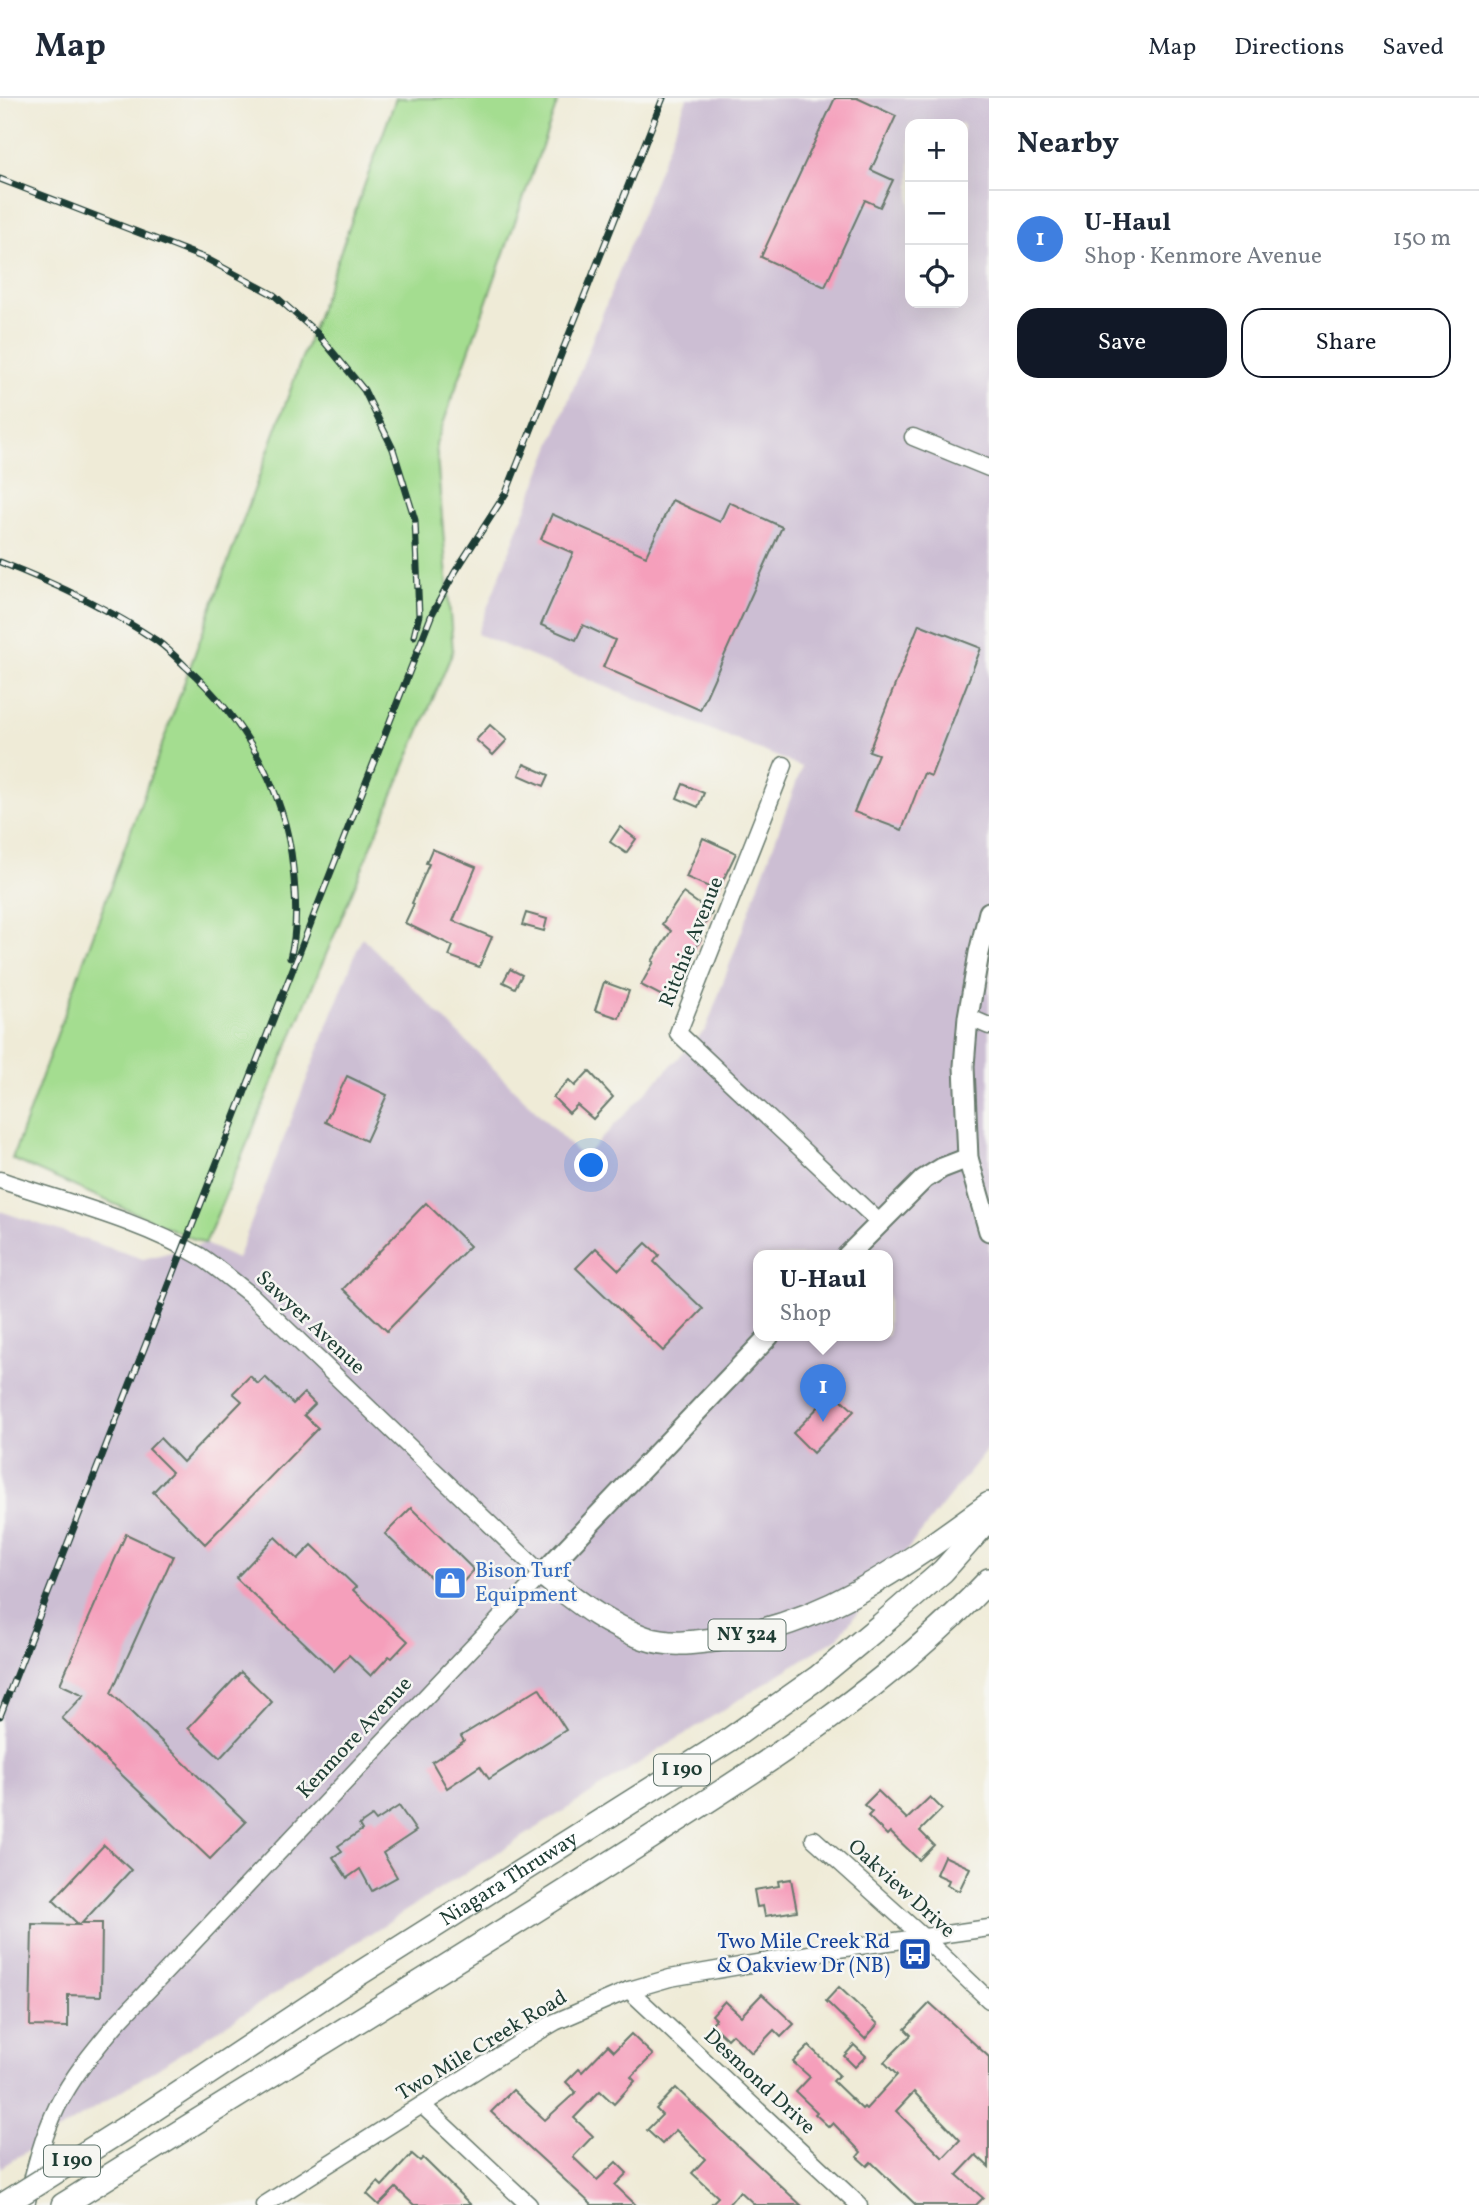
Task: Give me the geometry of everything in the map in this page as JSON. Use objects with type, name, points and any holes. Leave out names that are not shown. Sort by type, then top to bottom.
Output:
[{"type":"highway","name":"NY 324","points":[[542,1574],[600,1619],[648,1639],[683,1644],[736,1637],[790,1624],[863,1591],[989,1504]]},
{"type":"highway","name":"Niagara Thruway","points":[[3,2205],[141,2118],[346,1982],[740,1732],[817,1678],[881,1625],[943,1571],[989,1519]]},
{"type":"highway","name":"Niagara Thruway","points":[[63,2205],[757,1769],[816,1729],[919,1646],[989,1580]]},
{"type":"main road","points":[[989,912],[968,1017],[964,1077],[968,1158],[989,1231]]},
{"type":"main road","points":[[853,1250],[924,1179],[942,1168],[968,1158]]},
{"type":"main road","name":"Kenmore Avenue","points":[[542,1574],[764,1341]]},
{"type":"street","points":[[913,437],[989,468]]},
{"type":"street","name":"Ritchie Avenue","points":[[784,765],[678,1033],[879,1222]]},
{"type":"street","points":[[968,1017],[989,1026]]},
{"type":"street","name":"Sawyer Avenue","points":[[0,1181],[133,1224],[183,1247],[220,1270],[251,1295],[542,1574]]},
{"type":"street","name":"Kenmore Avenue","points":[[26,2205],[39,2155],[56,2108],[83,2064],[116,2024],[542,1574]]},
{"type":"street","name":"Oakview Drive","points":[[814,1839],[924,1937],[989,2000]]},
{"type":"street","name":"Two Mile Creek Road","points":[[264,2205],[555,2022],[629,1990],[715,1968],[989,1928]]},
{"type":"street","name":"Desmond Drive","points":[[629,1990],[859,2205]]},
{"type":"street","points":[[422,2105],[529,2205]]},
{"type":"shaded area","points":[[687,98],[989,98],[989,1447],[838,1637],[0,2168],[0,1211],[143,1259],[205,1244],[237,1259],[362,937],[583,1158],[706,1029],[802,767],[477,634]]},
{"type":"green space","points":[[396,98],[559,98],[436,444],[453,651],[205,1244],[12,1159]]},
{"type":"building","points":[[835,98],[857,98],[896,116],[871,170],[893,180],[880,207],[865,200],[825,287],[761,257]]},
{"type":"building","points":[[672,500],[720,522],[729,502],[782,527],[700,710],[603,667],[615,640],[583,625],[576,640],[541,625],[573,553],[541,539],[552,514],[646,556]]},
{"type":"building","points":[[919,624],[981,648],[931,776],[924,773],[902,830],[854,812],[878,754],[869,751]]},
{"type":"building","points":[[490,725],[507,740],[493,755],[476,740]]},
{"type":"building","points":[[524,764],[549,775],[544,786],[519,775]]},
{"type":"building","points":[[683,784],[704,793],[698,807],[677,798]]},
{"type":"building","points":[[620,827],[636,839],[626,853],[610,842]]},
{"type":"building","points":[[703,838],[736,853],[718,891],[686,877]]},
{"type":"building","points":[[432,849],[476,867],[453,921],[492,937],[479,967],[449,956],[453,946],[405,923],[429,864],[426,863]]},
{"type":"building","points":[[683,893],[712,913],[697,936],[701,939],[666,998],[641,985],[671,931],[662,924]]},
{"type":"building","points":[[526,913],[547,919],[544,931],[522,925]]},
{"type":"building","points":[[510,969],[522,975],[515,988],[503,982]]},
{"type":"building","points":[[604,982],[629,991],[619,1018],[595,1010]]},
{"type":"building","points":[[589,1071],[613,1097],[593,1119],[577,1105],[569,1113],[553,1097],[569,1080],[575,1086]]},
{"type":"building","points":[[347,1076],[387,1095],[366,1141],[325,1122]]},
{"type":"building","points":[[426,1203],[470,1246],[387,1331],[343,1289]]},
{"type":"building","points":[[646,1243],[659,1255],[654,1262],[703,1309],[663,1351],[576,1268],[596,1248],[619,1270]]},
{"type":"building","points":[[250,1376],[258,1384],[265,1377],[293,1404],[304,1393],[315,1404],[304,1415],[318,1428],[205,1544],[153,1492],[172,1472],[149,1449],[160,1438],[183,1462],[242,1401],[233,1393]]},
{"type":"building","points":[[833,1392],[854,1411],[813,1453],[793,1433]]},
{"type":"building","points":[[411,1508],[474,1570],[450,1596],[385,1534]]},
{"type":"building","points":[[126,1534],[173,1556],[111,1693],[246,1822],[210,1859],[62,1718],[84,1695],[60,1684]]},
{"type":"building","points":[[275,1537],[298,1559],[312,1545],[356,1587],[353,1590],[408,1641],[392,1658],[389,1656],[371,1676],[349,1655],[334,1671],[236,1578]]},
{"type":"building","points":[[241,1672],[272,1702],[220,1758],[188,1728]]},
{"type":"building","points":[[539,1688],[566,1730],[489,1779],[480,1766],[447,1788],[432,1762],[464,1741],[461,1736]]},
{"type":"building","points":[[878,1791],[907,1819],[930,1797],[942,1809],[920,1831],[934,1845],[919,1860],[890,1832],[887,1835],[868,1816],[872,1812],[864,1805]]},
{"type":"building","points":[[399,1806],[416,1831],[383,1853],[397,1877],[372,1891],[360,1869],[347,1878],[333,1857],[342,1851],[338,1846],[362,1830],[359,1825],[372,1816],[376,1821]]},
{"type":"building","points":[[104,1845],[131,1870],[82,1923],[102,1923],[101,1996],[68,1995],[68,2027],[30,2026],[32,1924],[79,1925],[53,1900]]},
{"type":"building","points":[[944,1856],[970,1868],[959,1891],[947,1885],[949,1880],[936,1874]]},
{"type":"building","points":[[791,1879],[797,1911],[765,1916],[763,1906],[757,1907],[754,1890],[779,1886],[778,1881]]},
{"type":"building","points":[[839,1987],[878,2024],[865,2039],[826,2001]]},
{"type":"building","points":[[762,1994],[794,2024],[781,2037],[774,2030],[752,2053],[732,2034],[727,2039],[711,2024],[716,2019],[712,2015],[725,2001],[741,2016]]},
{"type":"building","points":[[930,2003],[989,2057],[989,2167],[976,2155],[957,2175],[983,2198],[976,2205],[916,2205],[871,2162],[867,2166],[857,2157],[861,2152],[833,2123],[829,2127],[796,2092],[810,2077],[793,2062],[809,2046],[839,2075],[833,2081],[862,2109],[866,2109],[897,2075],[884,2062],[911,2035],[905,2029]],"holes":[[[914,2092],[960,2140],[943,2158],[896,2111]]]},
{"type":"building","points":[[631,2034],[653,2055],[631,2077],[635,2081],[614,2104],[600,2091],[574,2118],[593,2136],[573,2157],[597,2180],[616,2162],[627,2173],[615,2185],[636,2205],[592,2205],[491,2112],[513,2090],[545,2120],[576,2092],[566,2082],[579,2069],[582,2072],[608,2045],[614,2051]]},
{"type":"building","points":[[854,2045],[866,2056],[855,2067],[844,2056]]},
{"type":"building","points":[[676,2088],[801,2205],[755,2205],[740,2191],[728,2205],[710,2205],[718,2197],[692,2173],[705,2159],[676,2130],[662,2144],[647,2130],[662,2115],[656,2109]]},
{"type":"building","points":[[412,2154],[420,2161],[423,2158],[471,2205],[414,2205],[396,2188],[379,2205],[367,2194],[378,2182],[382,2186]]},
{"type":"railway","points":[[0,1716],[432,614],[455,572],[506,493],[663,98]]},
{"type":"railway","points":[[0,179],[207,259],[274,295],[317,333],[364,390],[393,449],[415,520],[419,615],[414,636]]},
{"type":"railway","points":[[0,562],[80,597],[157,641],[206,687],[243,732],[271,783],[288,839],[295,902],[290,958]]},
{"type":"place","name":"U-Haul","points":[[823,1422]]},
{"type":"place","name":"Bison Turf Equipment","points":[[450,1583]]},
{"type":"place","name":"Two Mile Creek Rd & Oakview Dr (NB)","points":[[915,1954]]}]
